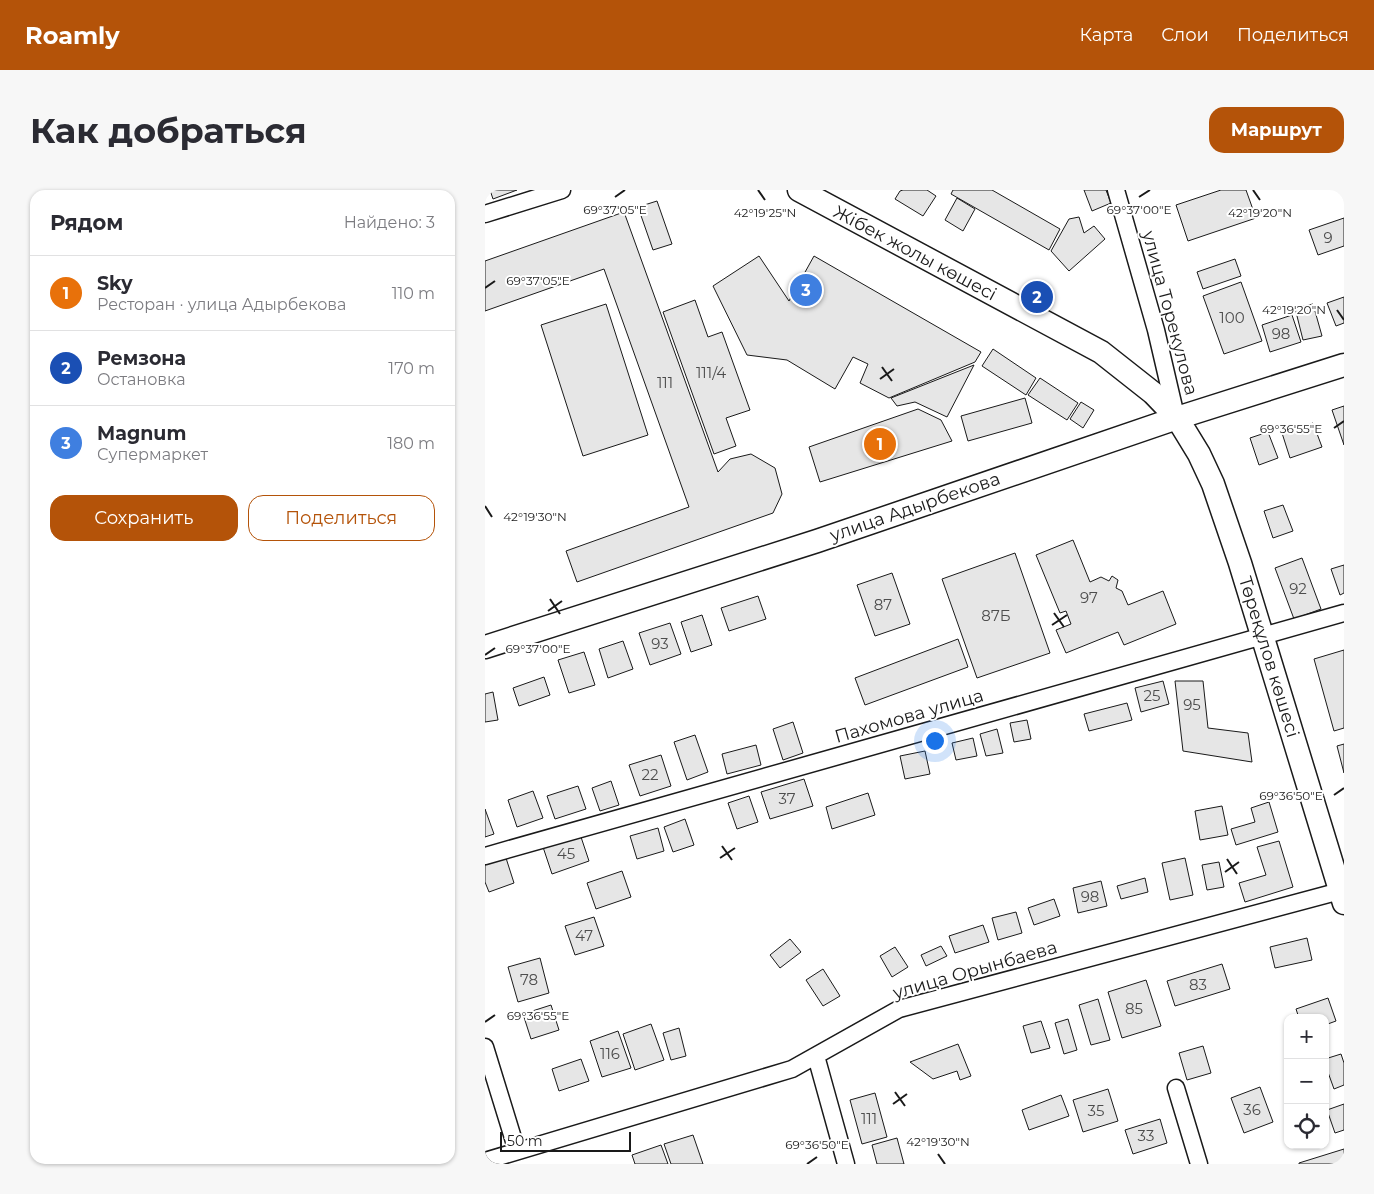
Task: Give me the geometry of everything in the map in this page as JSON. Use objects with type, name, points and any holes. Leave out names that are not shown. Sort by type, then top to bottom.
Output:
[{"type":"main road","name":"Жібек жолы көшесі","points":[[799,190],[1101,352],[1153,393],[1177,418]]},
{"type":"main road","name":"улица Адырбекова","points":[[485,647],[817,541],[1177,418],[1344,365]]},
{"type":"main road","name":"Төреқұлов көшесі","points":[[1177,418],[1199,454],[1213,484],[1240,563],[1343,894]]},
{"type":"street","points":[[485,214],[562,190]]},
{"type":"street","name":"улица Торекулова","points":[[1116,190],[1177,418]]},
{"type":"street","name":"Пахомова улица","points":[[485,856],[1344,613]]},
{"type":"street","name":"улица Орынбаева","points":[[485,1161],[792,1070],[899,1009],[1343,894]]},
{"type":"street","points":[[485,1047],[517,1151]]},
{"type":"street","points":[[816,1056],[846,1164]]},
{"type":"street","points":[[1176,1088],[1199,1164]]},
{"type":"building","points":[[490,190],[517,190],[493,199]]},
{"type":"building","points":[[927,190],[936,196],[923,216],[895,199],[900,191]]},
{"type":"building","points":[[953,190],[992,190],[1060,229],[1049,250],[951,194]]},
{"type":"building","points":[[1084,190],[1106,190],[1111,203],[1092,211]]},
{"type":"building","points":[[1221,190],[1246,190],[1256,218],[1188,241],[1176,205]]},
{"type":"building","points":[[957,198],[975,209],[963,231],[945,220]]},
{"type":"building","points":[[657,201],[672,244],[653,250],[638,207]]},
{"type":"building","points":[[624,212],[718,472],[730,459],[751,454],[775,468],[782,494],[773,513],[577,582],[566,551],[689,507],[604,269],[485,311],[485,261]]},
{"type":"building","points":[[1079,217],[1084,233],[1094,226],[1105,239],[1069,271],[1051,251],[1069,219]]},
{"type":"building","points":[[1344,218],[1344,246],[1318,255],[1309,230]]},
{"type":"building","points":[[759,256],[789,301],[814,256],[981,352],[975,362],[889,398],[860,383],[868,364],[853,357],[835,389],[787,360],[747,355],[713,286]]},
{"type":"building","points":[[1235,259],[1241,276],[1203,289],[1197,272]]},
{"type":"building","points":[[1241,282],[1262,341],[1224,354],[1203,296]]},
{"type":"building","points":[[1344,297],[1344,323],[1336,326],[1327,303]]},
{"type":"building","points":[[695,300],[708,337],[722,332],[750,410],[726,418],[736,446],[714,454],[663,312]]},
{"type":"building","points":[[606,304],[648,435],[583,456],[541,325]]},
{"type":"building","points":[[1313,304],[1322,336],[1303,340],[1295,308]]},
{"type":"building","points":[[1292,315],[1301,342],[1270,352],[1262,325]]},
{"type":"building","points":[[993,349],[1036,378],[1026,395],[982,366]]},
{"type":"building","points":[[974,365],[947,417],[915,402],[897,406],[891,398]]},
{"type":"building","points":[[1040,378],[1078,403],[1067,420],[1028,395]]},
{"type":"building","points":[[1025,398],[1032,423],[968,441],[961,416]]},
{"type":"building","points":[[1081,402],[1094,410],[1083,428],[1070,419]]},
{"type":"building","points":[[1344,406],[1344,445],[1332,410]]},
{"type":"building","points":[[918,409],[941,420],[952,441],[820,482],[809,447]]},
{"type":"building","points":[[1313,423],[1322,447],[1290,458],[1282,433]]},
{"type":"building","points":[[1268,432],[1278,458],[1259,465],[1250,438]]},
{"type":"building","points":[[1283,505],[1293,531],[1273,538],[1264,511]]},
{"type":"building","points":[[1073,540],[1090,582],[1101,577],[1109,581],[1112,576],[1118,580],[1116,588],[1122,591],[1128,605],[1163,591],[1176,624],[1124,645],[1118,632],[1066,653],[1056,630],[1071,624],[1066,611],[1060,613],[1036,555]]},
{"type":"building","points":[[1015,553],[1050,653],[977,678],[942,579]]},
{"type":"building","points":[[1302,558],[1321,609],[1294,619],[1275,568]]},
{"type":"building","points":[[1344,565],[1344,593],[1340,595],[1331,569]]},
{"type":"building","points":[[892,573],[910,624],[875,636],[857,585]]},
{"type":"building","points":[[758,596],[766,619],[729,631],[721,608]]},
{"type":"building","points":[[702,615],[712,645],[691,652],[681,622]]},
{"type":"building","points":[[670,623],[681,654],[650,665],[639,633]]},
{"type":"building","points":[[958,639],[968,667],[865,705],[855,678]]},
{"type":"building","points":[[623,641],[633,669],[608,678],[599,649]]},
{"type":"building","points":[[1344,650],[1344,728],[1334,731],[1314,659]]},
{"type":"building","points":[[584,652],[595,685],[569,693],[558,660]]},
{"type":"building","points":[[544,677],[550,695],[519,706],[513,688]]},
{"type":"building","points":[[1163,681],[1169,704],[1141,712],[1135,688]]},
{"type":"building","points":[[1175,681],[1203,681],[1208,728],[1248,733],[1252,762],[1183,751]]},
{"type":"building","points":[[493,692],[498,720],[485,722],[485,694]]},
{"type":"building","points":[[1127,703],[1132,720],[1089,731],[1084,714]]},
{"type":"building","points":[[1027,720],[1031,739],[1014,742],[1010,723]]},
{"type":"building","points":[[793,722],[803,753],[783,760],[773,729]]},
{"type":"building","points":[[997,729],[1003,753],[986,756],[980,734]]},
{"type":"building","points":[[695,735],[708,772],[687,780],[674,742]]},
{"type":"building","points":[[973,738],[977,756],[956,760],[952,743]]},
{"type":"building","points":[[1344,744],[1344,773],[1337,746]]},
{"type":"building","points":[[756,745],[761,765],[727,774],[722,754]]},
{"type":"building","points":[[925,751],[930,774],[905,779],[900,756]]},
{"type":"building","points":[[661,755],[671,786],[640,796],[629,765]]},
{"type":"building","points":[[804,779],[813,806],[770,819],[761,792]]},
{"type":"building","points":[[611,781],[619,805],[600,811],[592,788]]},
{"type":"building","points":[[578,786],[586,809],[555,819],[547,796]]},
{"type":"building","points":[[533,791],[543,818],[517,827],[508,800]]},
{"type":"building","points":[[868,793],[875,815],[832,829],[826,807]]},
{"type":"building","points":[[749,796],[758,822],[737,829],[728,803]]},
{"type":"building","points":[[1269,802],[1278,832],[1236,845],[1231,829],[1255,822],[1251,808]]},
{"type":"building","points":[[1222,806],[1228,835],[1200,840],[1195,811]]},
{"type":"building","points":[[485,809],[494,834],[485,837]]},
{"type":"building","points":[[685,819],[694,845],[673,852],[664,827]]},
{"type":"building","points":[[658,828],[664,851],[637,859],[630,836]]},
{"type":"building","points":[[580,834],[589,861],[552,874],[543,847]]},
{"type":"building","points":[[1279,841],[1293,887],[1245,902],[1239,883],[1266,875],[1257,847]]},
{"type":"building","points":[[506,858],[514,883],[489,892],[485,882],[485,865]]},
{"type":"building","points":[[1185,858],[1193,895],[1170,900],[1162,863]]},
{"type":"building","points":[[1219,862],[1224,887],[1207,890],[1202,865]]},
{"type":"building","points":[[622,871],[631,897],[596,909],[587,883]]},
{"type":"building","points":[[1145,878],[1148,892],[1121,899],[1117,886]]},
{"type":"building","points":[[1101,881],[1107,906],[1078,913],[1073,888]]},
{"type":"building","points":[[1054,899],[1060,916],[1034,925],[1028,908]]},
{"type":"building","points":[[1016,912],[1022,933],[998,940],[992,918]]},
{"type":"building","points":[[594,917],[604,946],[575,955],[565,926]]},
{"type":"building","points":[[983,925],[989,942],[955,953],[949,936]]},
{"type":"building","points":[[1307,938],[1312,960],[1275,968],[1270,947]]},
{"type":"building","points":[[790,939],[801,952],[780,968],[770,955]]},
{"type":"building","points":[[941,946],[947,956],[926,966],[921,955]]},
{"type":"building","points":[[895,947],[908,967],[892,977],[880,956]]},
{"type":"building","points":[[540,958],[549,993],[518,1002],[508,967]]},
{"type":"building","points":[[1222,964],[1230,989],[1175,1006],[1167,981]]},
{"type":"building","points":[[823,969],[840,996],[823,1006],[806,980]]},
{"type":"building","points":[[1146,980],[1161,1026],[1122,1038],[1108,992]]},
{"type":"building","points":[[1328,998],[1336,1021],[1329,1024],[1329,1014],[1298,1014],[1296,1009]]},
{"type":"building","points":[[1098,999],[1110,1040],[1091,1045],[1079,1005]]},
{"type":"building","points":[[551,1005],[559,1030],[531,1039],[523,1014]]},
{"type":"building","points":[[1068,1019],[1077,1050],[1064,1054],[1055,1023]]},
{"type":"building","points":[[1041,1021],[1050,1048],[1031,1053],[1023,1026]]},
{"type":"building","points":[[651,1024],[664,1060],[635,1070],[623,1034]]},
{"type":"building","points":[[679,1028],[686,1056],[671,1060],[663,1033]]},
{"type":"building","points":[[618,1031],[631,1068],[602,1077],[590,1041]]},
{"type":"building","points":[[958,1044],[971,1076],[960,1080],[957,1071],[933,1079],[910,1062]]},
{"type":"building","points":[[1203,1046],[1211,1073],[1187,1080],[1179,1053]]},
{"type":"building","points":[[1341,1054],[1344,1063],[1344,1085],[1334,1089],[1329,1075],[1329,1058]]},
{"type":"building","points":[[581,1059],[589,1081],[559,1091],[552,1069]]},
{"type":"building","points":[[1260,1087],[1273,1122],[1244,1133],[1231,1098]]},
{"type":"building","points":[[1108,1089],[1118,1121],[1083,1132],[1073,1100]]},
{"type":"building","points":[[875,1093],[887,1137],[862,1144],[850,1100]]},
{"type":"building","points":[[1061,1095],[1069,1116],[1029,1130],[1022,1110]]},
{"type":"building","points":[[1344,1104],[1344,1130],[1335,1133],[1329,1116],[1329,1109]]},
{"type":"building","points":[[1160,1119],[1167,1143],[1133,1154],[1125,1130]]},
{"type":"building","points":[[693,1135],[703,1164],[671,1164],[664,1144]]},
{"type":"building","points":[[897,1138],[904,1164],[877,1164],[872,1145]]},
{"type":"building","points":[[661,1145],[668,1164],[635,1164],[632,1155]]},
{"type":"building","points":[[1344,1149],[1344,1164],[1299,1164],[1299,1163]]},
{"type":"place","name":"Magnum","points":[[806,290]]},
{"type":"place","name":"Ремзона","points":[[1037,297]]},
{"type":"place","name":"Sky","points":[[880,444]]}]
